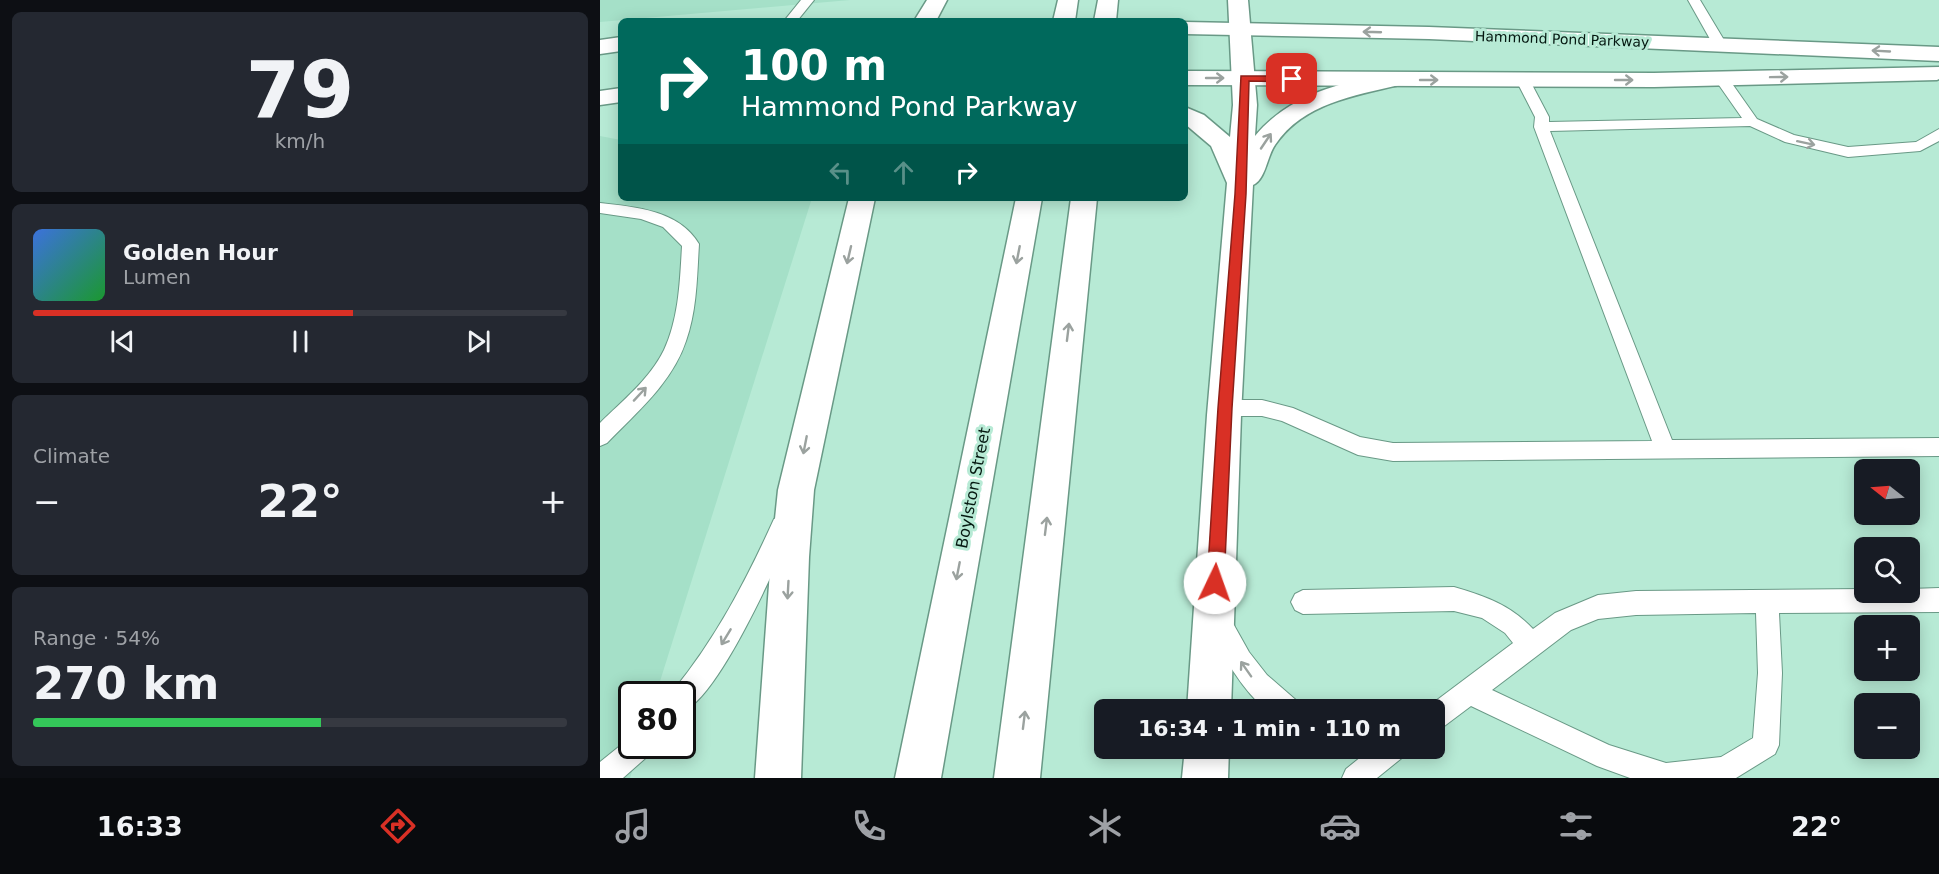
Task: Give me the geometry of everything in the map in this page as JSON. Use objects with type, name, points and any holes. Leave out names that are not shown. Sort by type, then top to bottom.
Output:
[{"type":"main road","points":[[927,18],[937,0]]},
{"type":"main road","points":[[1210,699],[1225,408],[1245,110],[1238,0]]},
{"type":"main road","name":"Hammond Pond Parkway","points":[[1188,28],[1448,34],[1939,54]]},
{"type":"main road","points":[[600,47],[618,44]]},
{"type":"main road","points":[[1188,78],[1523,81],[1939,72]]},
{"type":"main road","points":[[1241,194],[1264,142],[1291,114],[1329,95],[1391,80]]},
{"type":"main road","points":[[600,98],[618,95]]},
{"type":"main road","points":[[1188,116],[1215,134],[1227,148],[1234,163],[1241,194]]},
{"type":"main road","points":[[778,778],[790,557],[796,490],[809,424],[861,201]]},
{"type":"main road","name":"Boylston Street","points":[[918,778],[1028,201]]},
{"type":"main road","points":[[1017,778],[1084,201]]},
{"type":"main road","points":[[1205,778],[1206,759]]},
{"type":"lane","points":[[793,18],[808,0]]},
{"type":"lane","points":[[1694,0],[1720,45]]},
{"type":"lane","points":[[1721,78],[1752,122]]},
{"type":"lane","points":[[1523,81],[1542,117],[1541,127],[1665,449]]},
{"type":"lane","points":[[1541,127],[1752,122],[1790,139],[1848,152],[1920,146],[1939,134]]},
{"type":"lane","points":[[600,208],[643,214],[669,224],[691,244],[682,319],[672,353],[651,382],[600,437]]},
{"type":"lane","points":[[1225,408],[1262,408],[1287,414],[1358,446],[1393,452],[1939,447]]},
{"type":"lane","points":[[696,684],[740,612],[779,533],[796,490]]},
{"type":"lane","points":[[1303,602],[1454,599],[1487,608],[1513,625],[1531,645]]},
{"type":"lane","points":[[1445,710],[1563,621],[1598,607],[1636,603],[1939,600]]},
{"type":"lane","points":[[1469,692],[1606,757],[1666,776],[1724,770],[1766,745],[1770,674],[1767,601]]},
{"type":"lane","points":[[1214,607],[1231,646],[1253,678],[1276,699]]},
{"type":"lane","points":[[603,778],[625,759]]},
{"type":"lane","points":[[1354,778],[1379,759]]},
{"type":"shaded area","points":[[600,0],[850,0],[645,18],[618,18],[618,20],[600,22]]},
{"type":"shaded area","points":[[600,136],[618,139],[618,201],[811,201],[660,681],[618,681],[618,759],[636,759],[630,778],[600,778]]},
{"type":"route","points":[[1215,583],[1241,194],[1245,110],[1244,78],[1292,79]]}]
